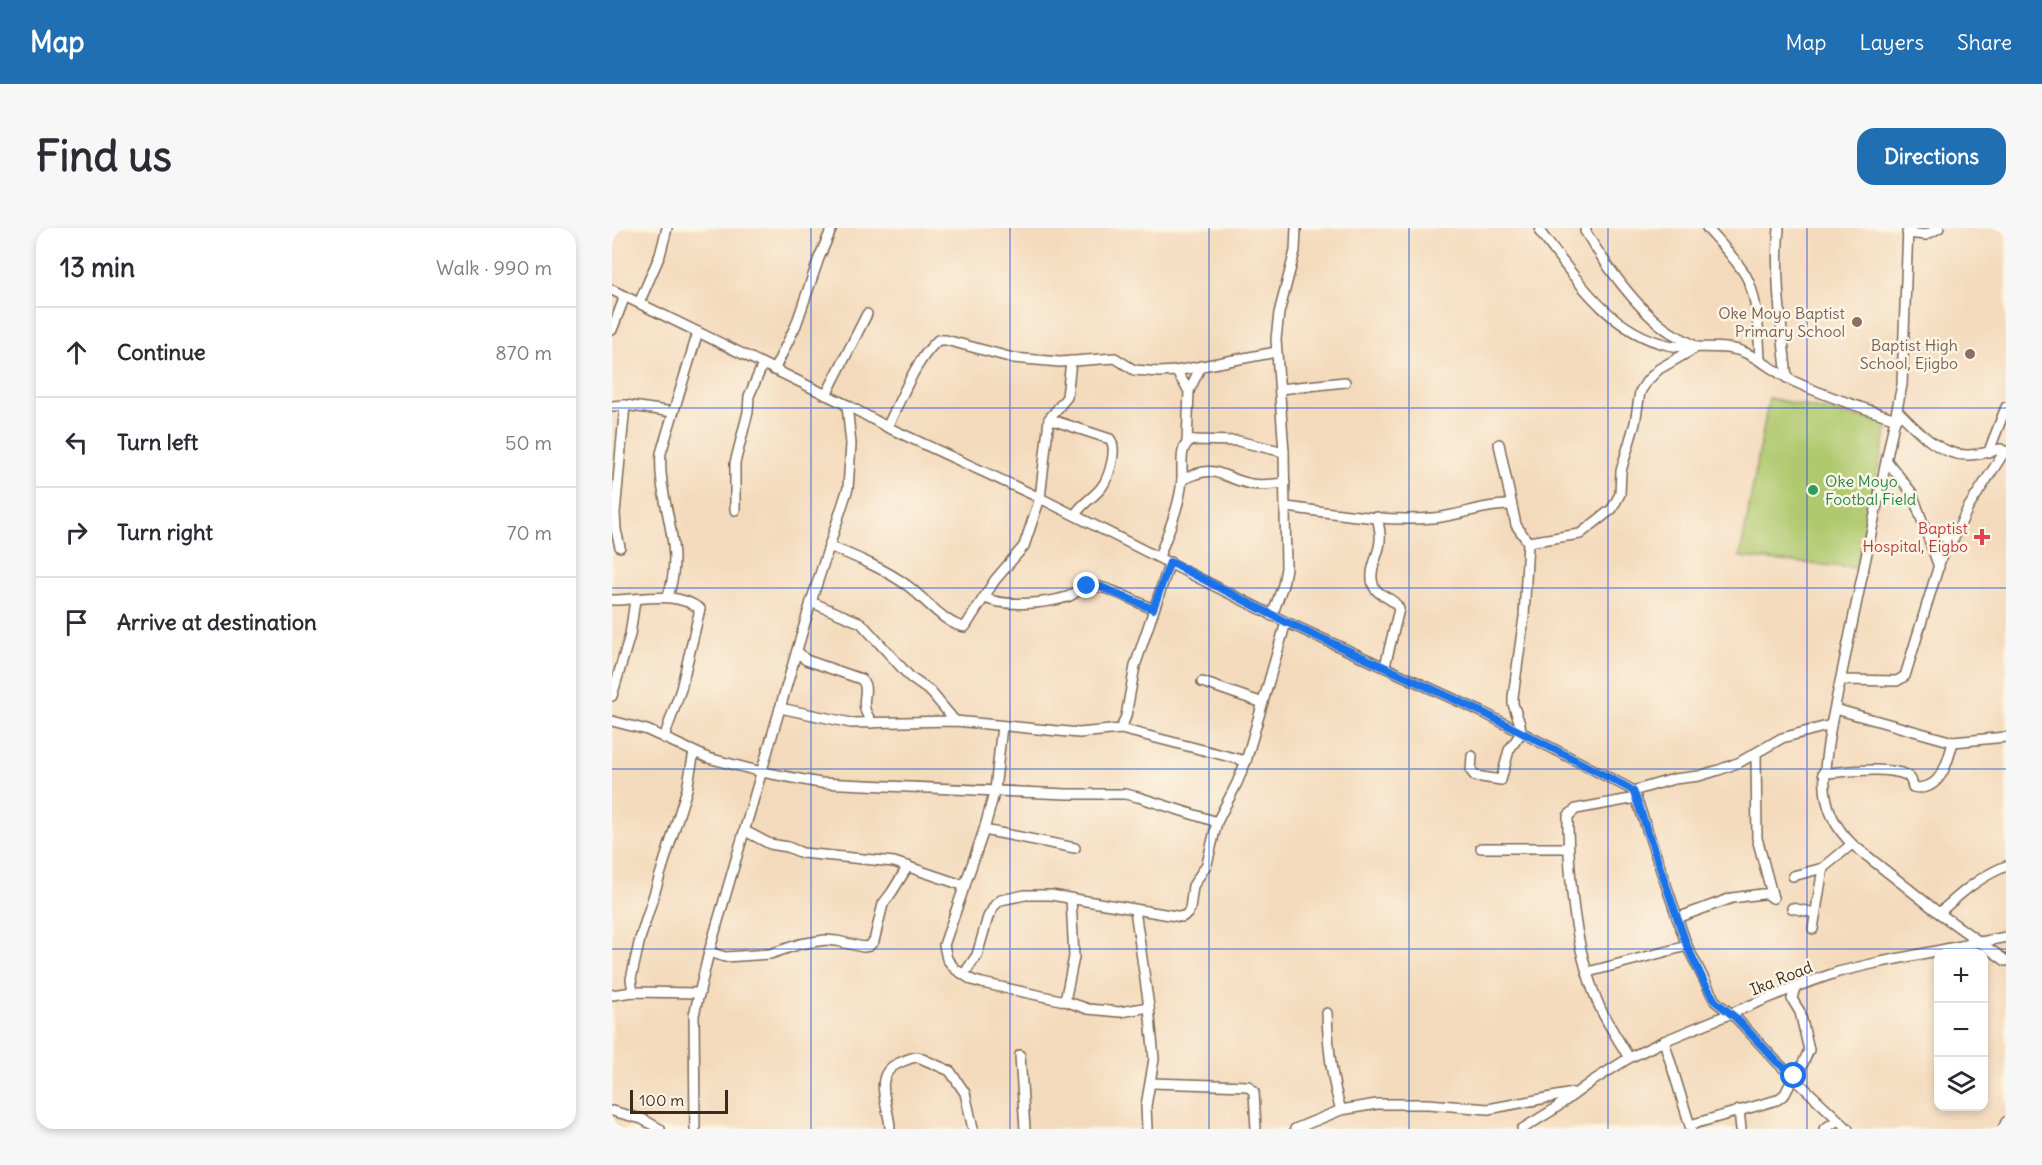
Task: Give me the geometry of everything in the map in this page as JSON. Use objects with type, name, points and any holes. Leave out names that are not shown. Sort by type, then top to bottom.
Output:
[{"type":"street","points":[[639,303],[660,255],[667,228]]},
{"type":"street","points":[[774,370],[799,317],[832,228]]},
{"type":"street","points":[[1272,616],[1283,585],[1286,568],[1284,452],[1276,327],[1295,251],[1296,228]]},
{"type":"street","points":[[1586,228],[1585,231],[1600,256],[1644,310],[1669,332],[1697,347]]},
{"type":"street","points":[[1707,228],[1742,271],[1751,287],[1758,323],[1760,361]]},
{"type":"street","points":[[1779,228],[1779,285],[1787,378]]},
{"type":"street","points":[[1939,228],[1926,235],[1907,231],[1903,368],[1897,414],[1831,725],[1823,773],[1826,799],[1831,815],[1842,835],[1939,914],[2006,961]]},
{"type":"street","points":[[1540,232],[1594,301],[1607,313],[1637,333],[1658,343],[1739,350],[1821,395],[1897,414],[1918,432],[1954,453],[1967,455],[2004,451]]},
{"type":"street","points":[[612,290],[847,405],[887,427],[1075,515],[1272,616],[1482,712],[1634,794],[1687,946],[1715,1001],[1740,1022],[1777,1062],[1848,1129]]},
{"type":"street","points":[[612,330],[626,296]]},
{"type":"street","points":[[826,395],[867,314]]},
{"type":"street","points":[[668,596],[674,580],[675,564],[660,463],[661,453],[698,332]]},
{"type":"street","points":[[887,427],[929,348],[938,340],[946,340],[1013,358],[1049,362],[1115,358],[1134,370],[1159,372],[1176,372],[1276,352]]},
{"type":"street","points":[[1528,542],[1580,534],[1612,509],[1620,494],[1621,471],[1635,423],[1640,392],[1659,369],[1697,347]]},
{"type":"street","points":[[829,546],[904,583],[945,618],[960,627],[965,627],[995,580],[1024,546],[1040,498],[1049,420],[1067,397],[1071,361]]},
{"type":"street","points":[[735,510],[735,463],[748,412],[749,396],[763,364]]},
{"type":"street","points":[[1159,557],[1178,502],[1182,480],[1183,447],[1186,442],[1189,391],[1201,366]]},
{"type":"street","points":[[1176,372],[1189,391]]},
{"type":"street","points":[[1280,389],[1345,382]]},
{"type":"street","points":[[612,406],[625,405],[674,412]]},
{"type":"street","points":[[620,547],[616,530],[615,474],[617,441],[625,405]]},
{"type":"street","points":[[695,1129],[693,1022],[709,952],[811,602],[850,478],[851,444],[847,405]]},
{"type":"street","points":[[1989,452],[2006,407]]},
{"type":"street","points":[[1049,420],[1110,439],[1114,445],[1104,483],[1079,507],[1075,515]]},
{"type":"street","points":[[1995,438],[2004,451]]},
{"type":"street","points":[[1186,442],[1192,440],[1238,441],[1284,452]]},
{"type":"street","points":[[1472,756],[1471,771],[1475,776],[1501,780],[1509,750],[1521,733],[1513,697],[1524,617],[1528,542],[1516,525],[1499,444]]},
{"type":"street","points":[[1841,680],[1898,681],[1905,676],[1942,555],[2004,451]]},
{"type":"street","points":[[1887,462],[1909,487],[1939,567]]},
{"type":"street","points":[[1182,480],[1204,470],[1251,484],[1285,483]]},
{"type":"street","points":[[1286,507],[1377,517],[1434,518],[1499,504],[1511,505]]},
{"type":"street","points":[[1377,517],[1381,538],[1372,575],[1374,586],[1377,591],[1393,600],[1398,609],[1385,666]]},
{"type":"street","points":[[1924,531],[1946,538],[1951,542]]},
{"type":"street","points":[[1121,729],[1126,716],[1131,679],[1170,562]]},
{"type":"street","points":[[985,598],[1005,604],[1030,602],[1068,597],[1083,587],[1095,586],[1153,609]]},
{"type":"street","points":[[612,600],[668,596],[696,606],[700,612],[681,689],[664,738]]},
{"type":"street","points":[[612,696],[630,635],[635,600]]},
{"type":"street","points":[[811,602],[861,623],[911,678],[931,692],[955,721]]},
{"type":"street","points":[[964,974],[977,955],[988,917],[1001,900],[1025,895],[1051,895],[1182,917],[1187,914],[1190,909],[1193,886],[1210,857],[1217,822],[1246,761],[1286,622]]},
{"type":"street","points":[[797,651],[806,660],[864,682],[866,687],[864,708],[872,723]]},
{"type":"street","points":[[612,658],[624,657]]},
{"type":"street","points":[[1202,682],[1263,703]]},
{"type":"street","points":[[780,708],[837,722],[955,721],[1080,733],[1121,729],[1246,761]]},
{"type":"street","points":[[1835,709],[1953,742],[2006,737]]},
{"type":"street","points":[[1126,716],[1133,732]]},
{"type":"street","points":[[612,721],[639,727],[694,752],[762,771],[835,784],[1067,794],[1125,794],[1217,822]]},
{"type":"street","points":[[1629,1058],[1602,1011],[1588,972],[1572,903],[1568,816],[1576,809],[1634,794],[1665,782],[1719,771],[1782,738],[1831,725]]},
{"type":"street","points":[[1002,726],[995,790],[984,830],[944,945],[947,959],[955,969],[982,983],[1065,1001],[1088,1009],[1115,1012],[1149,1007]]},
{"type":"street","points":[[1823,773],[1888,771],[1906,775],[1911,779],[1913,787],[1923,788],[1932,784],[1943,772],[1953,742]]},
{"type":"street","points":[[633,992],[631,979],[640,939],[687,789],[694,752]]},
{"type":"street","points":[[1677,918],[1732,898],[1767,894],[1773,898],[1757,838],[1756,753]]},
{"type":"street","points":[[984,830],[1075,848]]},
{"type":"street","points":[[746,831],[770,844],[788,846],[812,855],[894,862],[965,886]]},
{"type":"street","points":[[1793,876],[1823,868],[1852,844]]},
{"type":"street","points":[[1481,848],[1568,848]]},
{"type":"street","points":[[709,952],[725,957],[770,954],[800,944],[825,940],[837,940],[863,947],[869,946],[874,941],[883,904],[908,866]]},
{"type":"street","points":[[1939,914],[1983,876],[2006,866]]},
{"type":"street","points":[[1813,929],[1823,868]]},
{"type":"street","points":[[1750,895],[1767,878]]},
{"type":"street","points":[[1065,1001],[1075,946],[1071,899]]},
{"type":"street","points":[[1792,908],[1815,913]]},
{"type":"street","points":[[1135,910],[1154,1059],[1146,1106],[1147,1129]]},
{"type":"street","name":"Ika Road","points":[[1522,1129],[1629,1058],[1664,1041],[1795,987],[1867,965],[2006,938]]},
{"type":"street","points":[[1588,972],[1687,946]]},
{"type":"street","points":[[1664,1041],[1691,1127],[1781,1098],[1795,1078],[1809,1050],[1800,1012],[1792,999],[1795,987]]},
{"type":"street","points":[[612,995],[633,992],[700,993]]},
{"type":"street","points":[[1327,1013],[1332,1072],[1341,1110]]},
{"type":"street","points":[[1020,1055],[1025,1129]]},
{"type":"street","points":[[890,1129],[883,1088],[886,1072],[892,1066],[913,1057],[950,1071],[965,1093],[973,1129]]},
{"type":"street","points":[[1151,1083],[1248,1086],[1254,1092],[1256,1129]]},
{"type":"street","points":[[1294,1129],[1341,1110],[1377,1104],[1395,1103],[1488,1109],[1578,1092]]},
{"type":"street","points":[[1739,1110],[1741,1129]]},
{"type":"street","points":[[612,1111],[642,1119],[660,1129]]},
{"type":"street","points":[[1824,1129],[1838,1120]]},
{"type":"street","points":[[2003,1129],[2006,1122]]},
{"type":"green space","name":"Oke Moyo Footbal Field","points":[[1769,398],[1888,424],[1856,568],[1740,557]]},
{"type":"place","name":"Oke Moyo Baptist Primary School","points":[[1857,322]]},
{"type":"place","name":"Baptist High School, Ejigbo","points":[[1970,354]]},
{"type":"place","name":"Oke Moyo Footbal Field","points":[[1813,490]]},
{"type":"place","name":"Baptist Hospital, Eigbo","points":[[1982,537]]},
{"type":"route","points":[[1087,586],[1101,587],[1153,609],[1170,562],[1286,622],[1482,712],[1633,791],[1687,946],[1704,982],[1715,1001],[1736,1018],[1777,1062],[1794,1076]]}]
